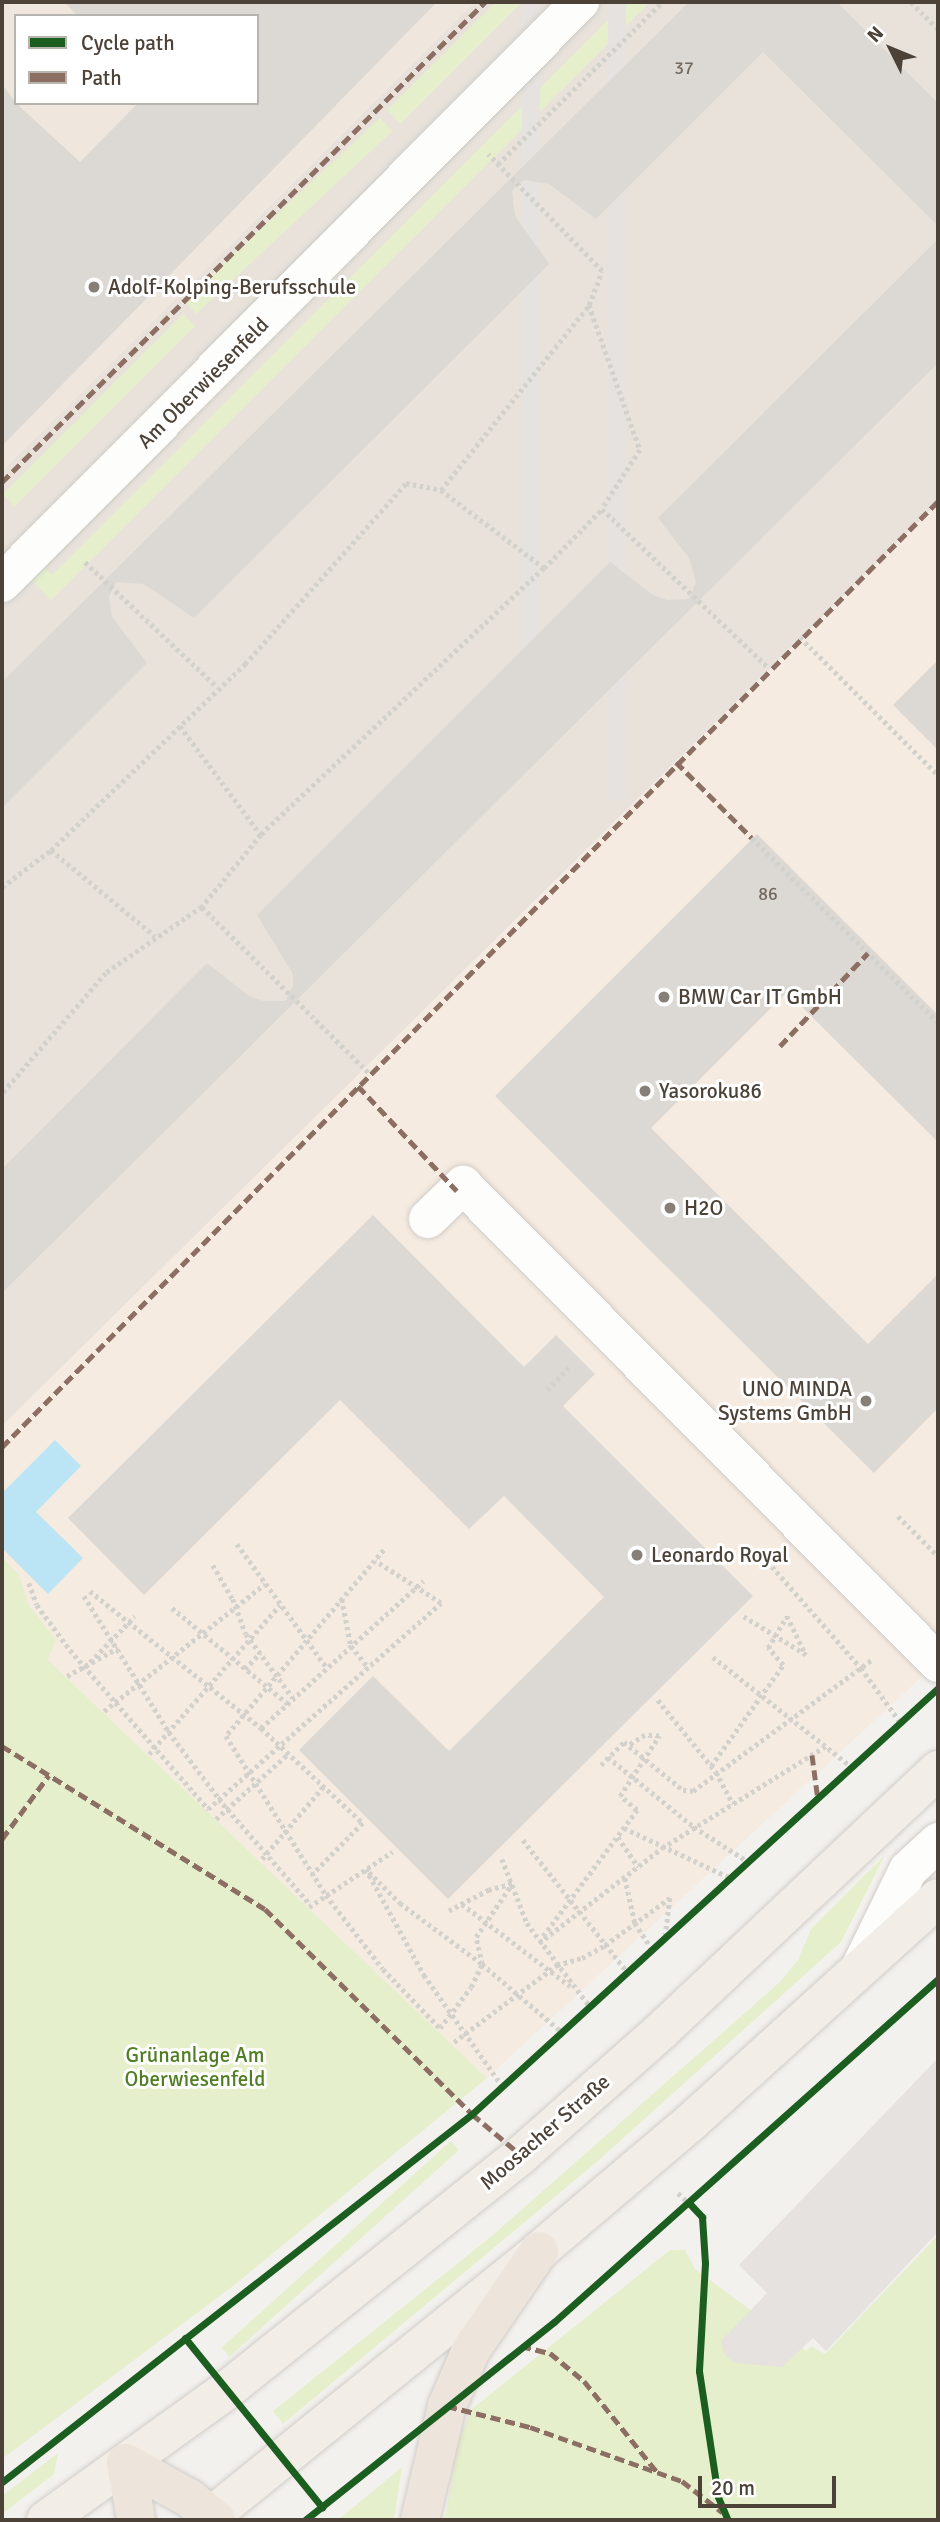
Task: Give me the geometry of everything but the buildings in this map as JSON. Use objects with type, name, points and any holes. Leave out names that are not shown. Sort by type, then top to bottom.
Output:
[{"type":"highway","points":[[420,2520],[447,2406],[471,2350],[539,2251]]},
{"type":"highway","points":[[126,2463],[189,2498],[211,2519]]},
{"type":"highway","points":[[126,2463],[136,2520]]},
{"type":"main road","name":"Moosacher Straße","points":[[46,2520],[254,2369],[522,2155],[661,2031],[938,1770]]},
{"type":"main road","points":[[211,2519],[539,2251],[938,1899]]},
{"type":"street","name":"Am Oberwiesenfeld","points":[[2,583],[580,2]]},
{"type":"street","points":[[428,1219],[463,1185],[938,1663]]},
{"type":"street","points":[[859,1970],[908,1870],[938,1842]]},
{"type":"path","points":[[498,164],[662,2]]},
{"type":"path","points":[[911,2],[938,29]]},
{"type":"path","points":[[442,490],[589,305],[602,271],[505,173]]},
{"type":"path","points":[[2,1094],[106,973],[155,936],[202,907],[261,835],[544,568],[602,509],[640,450],[589,305]]},
{"type":"path","points":[[2,887],[51,850],[217,687],[245,664],[406,482],[442,490],[544,568]]},
{"type":"path","points":[[602,509],[769,668]]},
{"type":"path","points":[[106,579],[217,687]]},
{"type":"path","points":[[800,637],[938,775]]},
{"type":"path","points":[[180,726],[261,835]]},
{"type":"path","points":[[752,838],[938,1023]]},
{"type":"path","points":[[51,850],[155,936]]},
{"type":"path","points":[[202,907],[370,1073]]},
{"type":"path","points":[[547,1390],[571,1365]]},
{"type":"path","points":[[898,1516],[938,1556]]},
{"type":"path","points":[[237,1544],[327,1668]]},
{"type":"path","points":[[384,1550],[226,1736],[247,1775],[326,1895],[383,1969],[440,2028],[482,1964],[476,1937],[512,1884]]},
{"type":"path","points":[[763,1556],[861,1668],[901,1723]]},
{"type":"path","points":[[29,1583],[37,1605],[85,1667],[208,1810],[441,1603],[375,1561]]},
{"type":"path","points":[[214,1565],[250,1640],[293,1698]]},
{"type":"path","points":[[261,1728],[423,1581]]},
{"type":"path","points":[[104,1712],[265,1584]]},
{"type":"path","points":[[90,1591],[261,1728],[363,1823],[312,1875]]},
{"type":"path","points":[[84,1596],[119,1648],[169,1732],[219,1800],[309,1905],[392,1852]]},
{"type":"path","points":[[342,1598],[351,1646],[369,1668]]},
{"type":"path","points":[[149,1754],[280,1605]]},
{"type":"path","points":[[172,1608],[288,1704]]},
{"type":"path","points":[[85,1667],[135,1616]]},
{"type":"path","points":[[711,1766],[765,1696],[783,1665],[768,1648],[775,1636],[787,1616],[806,1655],[796,1648],[775,1636],[744,1617]]},
{"type":"path","points":[[601,1765],[624,1742],[683,1790],[692,1791],[909,1633]]},
{"type":"path","points":[[67,1676],[119,1648]]},
{"type":"path","points":[[245,1668],[260,1653]]},
{"type":"path","points":[[713,1657],[853,1768]]},
{"type":"path","points":[[658,1700],[716,1772],[733,1804]]},
{"type":"path","points":[[539,1942],[637,1810],[620,1796],[659,1736],[645,1735],[628,1746]]},
{"type":"path","points":[[539,1942],[662,1848],[825,1746]]},
{"type":"path","points":[[216,1819],[289,1753]]},
{"type":"path","points":[[608,1758],[694,1827],[750,1863]]},
{"type":"path","points":[[262,1859],[324,1786]]},
{"type":"path","points":[[624,1828],[733,1879]]},
{"type":"path","points":[[618,1837],[638,1867]]},
{"type":"path","points":[[523,1840],[628,1973]]},
{"type":"path","points":[[502,1859],[539,1942],[590,2008]]},
{"type":"path","points":[[366,1869],[400,1903],[482,1964],[563,2033]]},
{"type":"path","points":[[366,1869],[392,1921],[465,2034],[503,2087]]},
{"type":"path","points":[[625,1877],[635,1923],[653,1951]]},
{"type":"path","points":[[449,1911],[512,1884]]},
{"type":"path","points":[[454,2042],[557,1965],[582,1958],[605,1945],[670,1898],[666,1940]]},
{"type":"path","points":[[462,1904],[577,1991]]},
{"type":"path","points":[[678,2193],[690,2204]]},
{"type":"shaded area","name":"Adolf-Kolping-Berufsschule","points":[[2,2],[475,2],[2,471]]},
{"type":"shaded area","points":[[475,2],[938,2],[938,503],[2,1426],[2,471]]},
{"type":"shaded area","points":[[522,2],[540,2],[540,735],[522,735]]},
{"type":"shaded area","points":[[608,2],[626,2],[626,800],[608,800]]},
{"type":"shaded area","points":[[938,503],[938,1662],[487,2078],[2,1616],[2,1426]]},
{"type":"shaded area","points":[[938,2058],[938,2232],[826,2351],[813,2338],[782,2367],[736,2363],[725,2356],[721,2341],[767,2293],[739,2265]]},
{"type":"green space","points":[[496,2],[522,2],[400,124],[387,110]]},
{"type":"green space","points":[[626,2],[650,2],[51,600],[29,578],[42,565],[52,575]]},
{"type":"green space","points":[[380,118],[392,131],[196,314],[184,301]]},
{"type":"green space","points":[[183,314],[195,326],[15,506],[3,494]]},
{"type":"green space","name":"Grünanlage Am Oberwiesenfeld","points":[[2,1558],[19,1575],[29,1606],[56,1639],[48,1660],[487,2078],[233,2286],[2,2459]]},
{"type":"green space","points":[[885,1855],[841,1942],[600,2159],[283,2424],[273,2411],[493,2235],[780,1982],[798,1960],[811,1929]]},
{"type":"green space","points":[[451,2141],[459,2150],[229,2357],[221,2348]]},
{"type":"green space","points":[[938,2235],[938,2520],[445,2520],[457,2444],[472,2409],[670,2250],[685,2250],[695,2269],[806,2351],[811,2346],[825,2354]]},
{"type":"green space","points":[[58,2453],[54,2474],[2,2514],[2,2496]]},
{"type":"green space","points":[[402,2467],[394,2520],[338,2520]]},
{"type":"water","points":[[55,1440],[81,1466],[36,1512],[83,1558],[48,1594],[2,1548],[2,1493]]},
{"type":"marked path","points":[[2,482],[485,2]]},
{"type":"marked path","points":[[2,1447],[938,501]]},
{"type":"marked path","points":[[676,762],[752,838]]},
{"type":"marked path","points":[[780,1046],[868,953]]},
{"type":"marked path","points":[[358,1086],[457,1191]]},
{"type":"marked path","points":[[2,1746],[265,1909],[472,2114],[521,2155]]},
{"type":"marked path","points":[[812,1755],[818,1800]]},
{"type":"marked path","points":[[2,1839],[49,1775]]},
{"type":"marked path","points":[[521,2346],[550,2353],[584,2381],[657,2472]]},
{"type":"marked path","points":[[447,2406],[530,2427],[682,2481],[722,2512]]},
{"type":"cycle path","points":[[2,2482],[472,2114],[938,1688]]},
{"type":"cycle path","points":[[305,2520],[554,2322],[938,1979]]},
{"type":"cycle path","points":[[690,2204],[702,2217],[705,2263],[699,2371],[718,2497],[728,2520]]},
{"type":"cycle path","points":[[185,2338],[322,2507]]},
{"type":"place","name":"Adolf-Kolping-Berufsschule","points":[[94,287]]},
{"type":"place","name":"BMW Car IT GmbH","points":[[664,997]]},
{"type":"place","name":"Yasoroku86","points":[[645,1091]]},
{"type":"place","name":"H2O","points":[[670,1208]]},
{"type":"place","name":"UNO MINDA Systems GmbH","points":[[866,1401]]},
{"type":"place","name":"Leonardo Royal","points":[[637,1555]]}]
